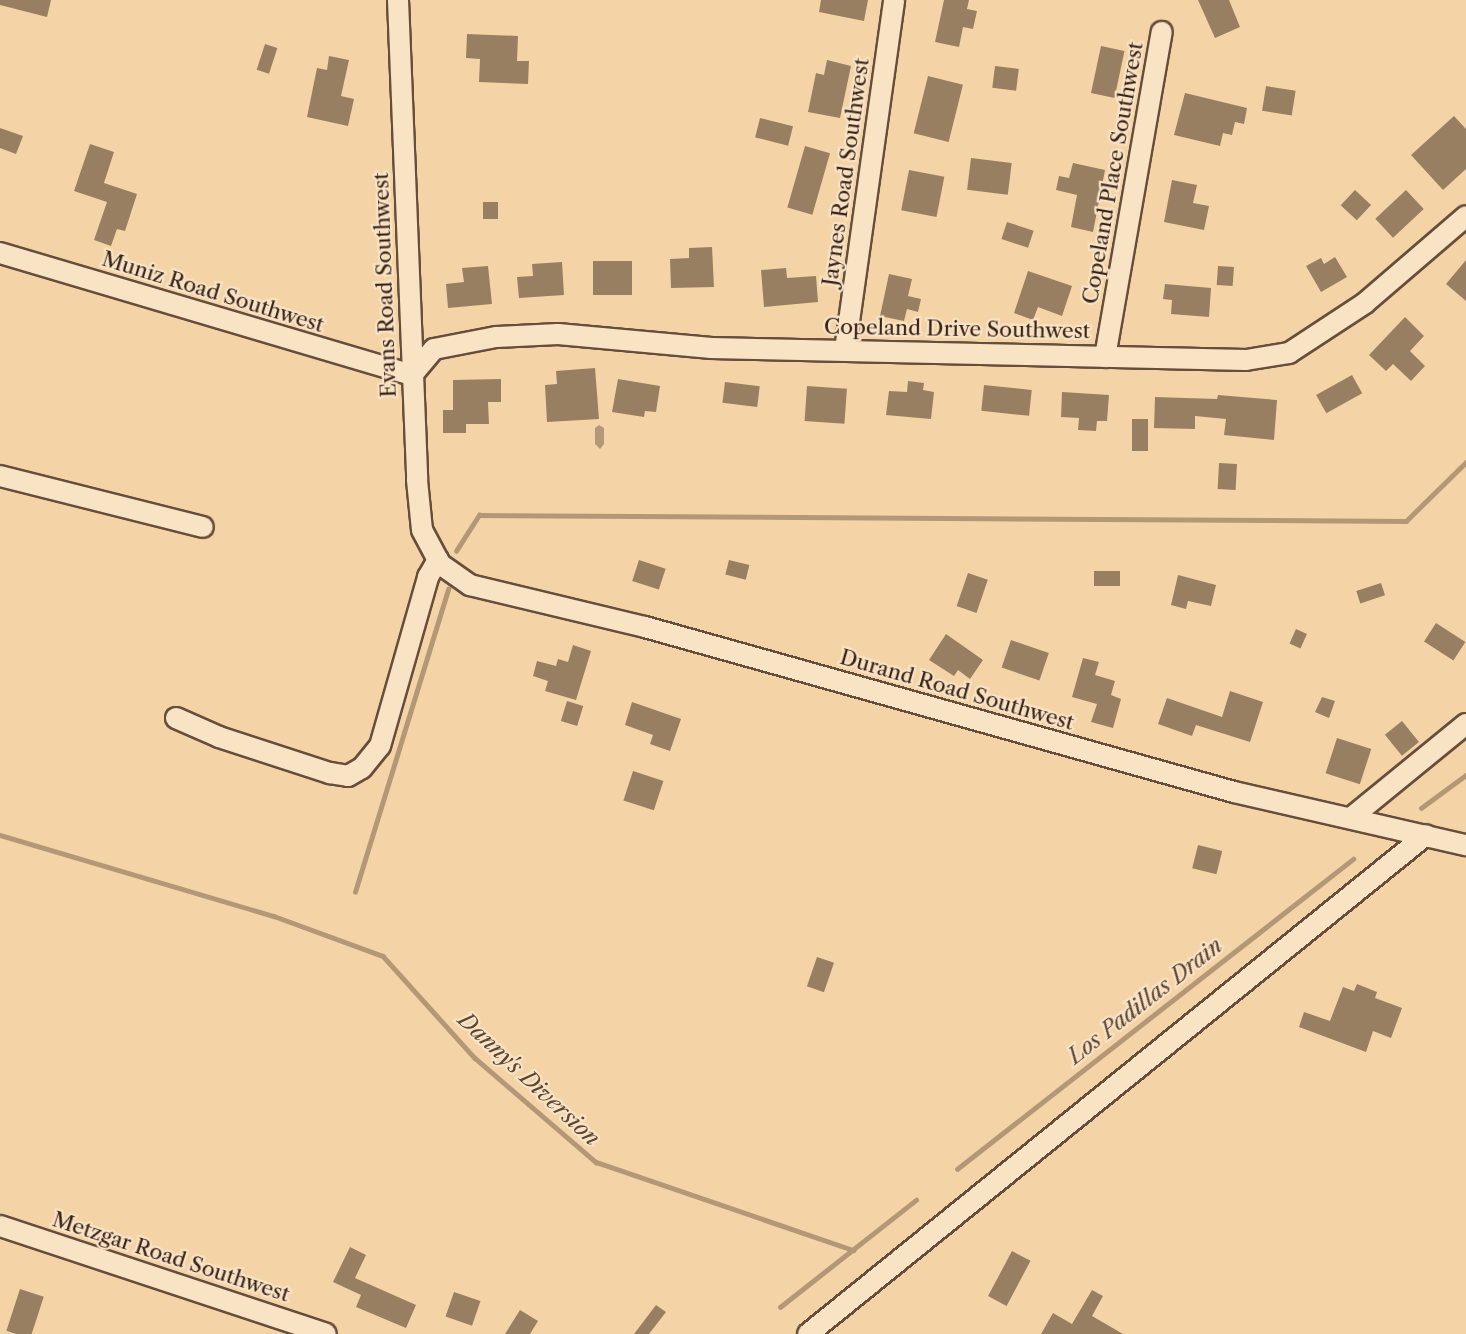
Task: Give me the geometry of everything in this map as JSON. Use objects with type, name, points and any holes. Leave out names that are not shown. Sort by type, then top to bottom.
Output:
[{"type":"street","name":"Evans Road Southwest","points":[[398,0],[412,375],[422,530],[439,562]]},
{"type":"street","name":"Jaynes Road Southwest","points":[[845,350],[894,0]]},
{"type":"street","name":"Copeland Place Southwest","points":[[1105,357],[1162,32]]},
{"type":"street","name":"Copeland Drive Southwest","points":[[412,375],[434,349],[496,337],[558,333],[711,348],[1246,360],[1289,353],[1365,303],[1466,216]]},
{"type":"street","name":"Muniz Road Southwest","points":[[0,253],[412,375]]},
{"type":"street","points":[[0,476],[203,527]]},
{"type":"street","points":[[176,718],[219,737],[330,773],[348,776],[362,768],[380,746],[428,577],[439,562]]},
{"type":"street","name":"Durand Road Southwest","points":[[439,562],[470,585],[645,627],[1234,792],[1352,817],[1466,845]]},
{"type":"street","points":[[1352,817],[1466,724]]},
{"type":"street","points":[[808,1334],[1426,835]]},
{"type":"street","name":"Metzgar Road Southwest","points":[[0,1226],[326,1334]]},
{"type":"shaded area","points":[[599,425],[604,428],[604,444],[600,449],[595,444],[595,428]]},
{"type":"building","points":[[0,0],[51,0],[47,17],[0,5]]},
{"type":"building","points":[[821,0],[868,0],[864,21],[819,12]]},
{"type":"building","points":[[944,0],[969,0],[967,9],[977,11],[973,29],[963,27],[959,47],[935,42]]},
{"type":"building","points":[[1198,0],[1229,0],[1240,27],[1215,38]]},
{"type":"building","points":[[467,34],[518,36],[517,61],[529,61],[528,84],[479,82],[480,59],[466,58]]},
{"type":"building","points":[[265,44],[277,48],[269,74],[257,70]]},
{"type":"building","points":[[1101,46],[1124,51],[1114,98],[1091,93]]},
{"type":"building","points":[[329,56],[349,60],[341,96],[354,99],[348,126],[307,117],[317,68],[327,70]]},
{"type":"building","points":[[827,60],[851,66],[840,118],[808,112],[816,73],[824,75]]},
{"type":"building","points":[[995,66],[1019,69],[1016,91],[992,88]]},
{"type":"building","points":[[928,76],[963,85],[949,142],[914,133]]},
{"type":"building","points":[[1266,86],[1296,91],[1292,115],[1262,111]]},
{"type":"building","points":[[1185,93],[1247,108],[1244,124],[1235,122],[1232,135],[1223,133],[1220,146],[1174,135]]},
{"type":"building","points":[[1454,116],[1466,129],[1466,169],[1443,190],[1411,155]]},
{"type":"building","points":[[760,118],[793,126],[788,146],[755,137]]},
{"type":"building","points":[[0,128],[23,136],[16,154],[0,148]]},
{"type":"building","points":[[90,144],[114,152],[104,183],[137,194],[125,231],[117,229],[111,246],[94,240],[107,202],[74,191]]},
{"type":"building","points":[[805,146],[830,153],[812,215],[787,208]]},
{"type":"building","points":[[971,158],[1012,163],[1008,195],[967,190]]},
{"type":"building","points":[[1073,163],[1105,170],[1093,232],[1071,227],[1077,195],[1056,190],[1059,176],[1069,178]]},
{"type":"building","points":[[909,170],[944,177],[937,217],[901,210]]},
{"type":"building","points":[[1172,180],[1197,185],[1193,203],[1209,206],[1204,230],[1164,222]]},
{"type":"building","points":[[1355,190],[1371,205],[1357,220],[1341,205]]},
{"type":"building","points":[[1406,190],[1424,209],[1393,238],[1375,219]]},
{"type":"building","points":[[483,202],[498,202],[498,219],[483,219]]},
{"type":"building","points":[[1007,222],[1034,231],[1028,248],[1001,239]]},
{"type":"building","points":[[712,247],[714,287],[671,288],[670,259],[689,258],[689,248]]},
{"type":"building","points":[[1335,257],[1347,277],[1321,292],[1306,266],[1321,258],[1324,264]]},
{"type":"building","points":[[1466,260],[1466,301],[1446,284]]},
{"type":"building","points":[[593,261],[632,261],[632,295],[593,295]]},
{"type":"building","points":[[562,262],[564,295],[519,298],[517,277],[533,276],[532,264]]},
{"type":"building","points":[[488,266],[492,304],[448,308],[446,284],[464,282],[462,268]]},
{"type":"building","points":[[1218,266],[1234,267],[1233,286],[1217,285]]},
{"type":"building","points":[[786,268],[787,278],[816,276],[818,302],[764,307],[761,270]]},
{"type":"building","points":[[1028,271],[1072,286],[1062,316],[1038,307],[1033,320],[1014,313]]},
{"type":"building","points":[[889,274],[912,279],[908,296],[921,299],[918,312],[907,309],[904,321],[880,316]]},
{"type":"building","points":[[1165,284],[1211,288],[1209,317],[1171,314],[1172,300],[1163,299]]},
{"type":"building","points":[[1405,317],[1424,336],[1410,351],[1425,366],[1411,381],[1393,364],[1386,371],[1369,355]]},
{"type":"building","points":[[595,368],[599,419],[547,422],[545,385],[557,384],[556,371]]},
{"type":"building","points":[[1352,375],[1362,393],[1326,413],[1316,395]]},
{"type":"building","points":[[501,379],[501,402],[488,402],[489,424],[466,424],[466,433],[443,433],[443,410],[453,410],[453,380]]},
{"type":"building","points":[[618,379],[660,386],[656,412],[645,411],[644,417],[612,412]]},
{"type":"building","points":[[908,381],[924,383],[923,390],[934,392],[931,419],[886,415],[889,391],[907,392]]},
{"type":"building","points":[[725,382],[760,386],[757,407],[722,403]]},
{"type":"building","points":[[984,385],[1032,390],[1029,416],[981,411]]},
{"type":"building","points":[[807,386],[847,389],[844,424],[805,421]]},
{"type":"building","points":[[1062,392],[1109,395],[1107,421],[1097,421],[1096,431],[1078,430],[1079,418],[1061,417]]},
{"type":"building","points":[[1218,395],[1277,400],[1274,440],[1224,435],[1226,419],[1195,416],[1195,429],[1154,428],[1155,397],[1217,399]]},
{"type":"building","points":[[1132,419],[1148,419],[1148,451],[1132,451]]},
{"type":"building","points":[[1219,463],[1237,464],[1236,490],[1218,489]]},
{"type":"building","points":[[639,560],[666,569],[659,590],[632,581]]},
{"type":"building","points":[[729,560],[749,565],[746,580],[725,575]]},
{"type":"building","points":[[1094,571],[1120,571],[1120,586],[1094,586]]},
{"type":"building","points":[[968,573],[988,580],[976,613],[957,606]]},
{"type":"building","points":[[1178,575],[1216,585],[1211,606],[1188,601],[1186,609],[1171,605]]},
{"type":"building","points":[[1381,583],[1385,595],[1360,603],[1356,591]]},
{"type":"building","points":[[1436,623],[1465,642],[1453,661],[1424,641]]},
{"type":"building","points":[[1296,629],[1307,634],[1300,648],[1289,644]]},
{"type":"building","points":[[946,634],[983,660],[970,679],[958,670],[954,676],[929,660]]},
{"type":"building","points":[[1011,640],[1049,653],[1039,680],[1002,667]]},
{"type":"building","points":[[573,645],[591,651],[576,700],[545,691],[548,681],[533,676],[537,661],[556,666],[558,659],[568,662]]},
{"type":"building","points":[[1083,658],[1099,662],[1095,675],[1115,681],[1111,695],[1121,699],[1113,728],[1091,722],[1097,704],[1072,697]]},
{"type":"building","points":[[1230,691],[1263,702],[1250,742],[1196,725],[1192,736],[1158,724],[1167,698],[1222,717]]},
{"type":"building","points":[[1322,697],[1335,701],[1329,718],[1315,712]]},
{"type":"building","points":[[567,701],[583,706],[577,726],[561,721]]},
{"type":"building","points":[[632,702],[681,719],[670,751],[650,744],[653,735],[625,725]]},
{"type":"building","points":[[1402,721],[1419,742],[1402,756],[1385,735]]},
{"type":"building","points":[[1337,738],[1371,749],[1360,784],[1326,773]]},
{"type":"building","points":[[633,771],[663,781],[654,810],[623,800]]},
{"type":"building","points":[[1198,845],[1222,851],[1216,874],[1192,868]]},
{"type":"building","points":[[817,957],[834,963],[824,992],[807,986]]},
{"type":"building","points":[[1357,984],[1377,992],[1375,998],[1402,1008],[1391,1038],[1373,1031],[1366,1052],[1299,1027],[1304,1012],[1330,1021],[1343,987],[1354,991]]},
{"type":"building","points":[[350,1247],[366,1255],[355,1278],[416,1305],[406,1328],[356,1307],[361,1295],[333,1282]]},
{"type":"building","points":[[1012,1251],[1031,1261],[1007,1306],[988,1296]]},
{"type":"building","points":[[20,1289],[44,1297],[32,1334],[16,1334],[6,1331]]},
{"type":"building","points":[[1092,1290],[1103,1296],[1092,1316],[1123,1334],[1041,1334],[1053,1313],[1072,1324]]},
{"type":"building","points":[[454,1292],[480,1301],[472,1326],[446,1317]]},
{"type":"building","points":[[656,1305],[666,1312],[649,1334],[634,1334]]},
{"type":"building","points":[[520,1310],[538,1321],[530,1334],[505,1334]]},
{"type":"waterway","points":[[456,551],[479,515],[1406,521],[1466,462]]},
{"type":"waterway","points":[[355,892],[448,589]]},
{"type":"waterway","name":"Los Padillas Drain","points":[[1421,808],[1466,775]]},
{"type":"waterway","name":"Danny's Diversion","points":[[0,835],[274,916],[383,956],[475,1058],[596,1162],[853,1250]]},
{"type":"waterway","name":"Los Padillas Drain","points":[[957,1169],[1353,859]]},
{"type":"waterway","points":[[780,1307],[916,1200]]}]
